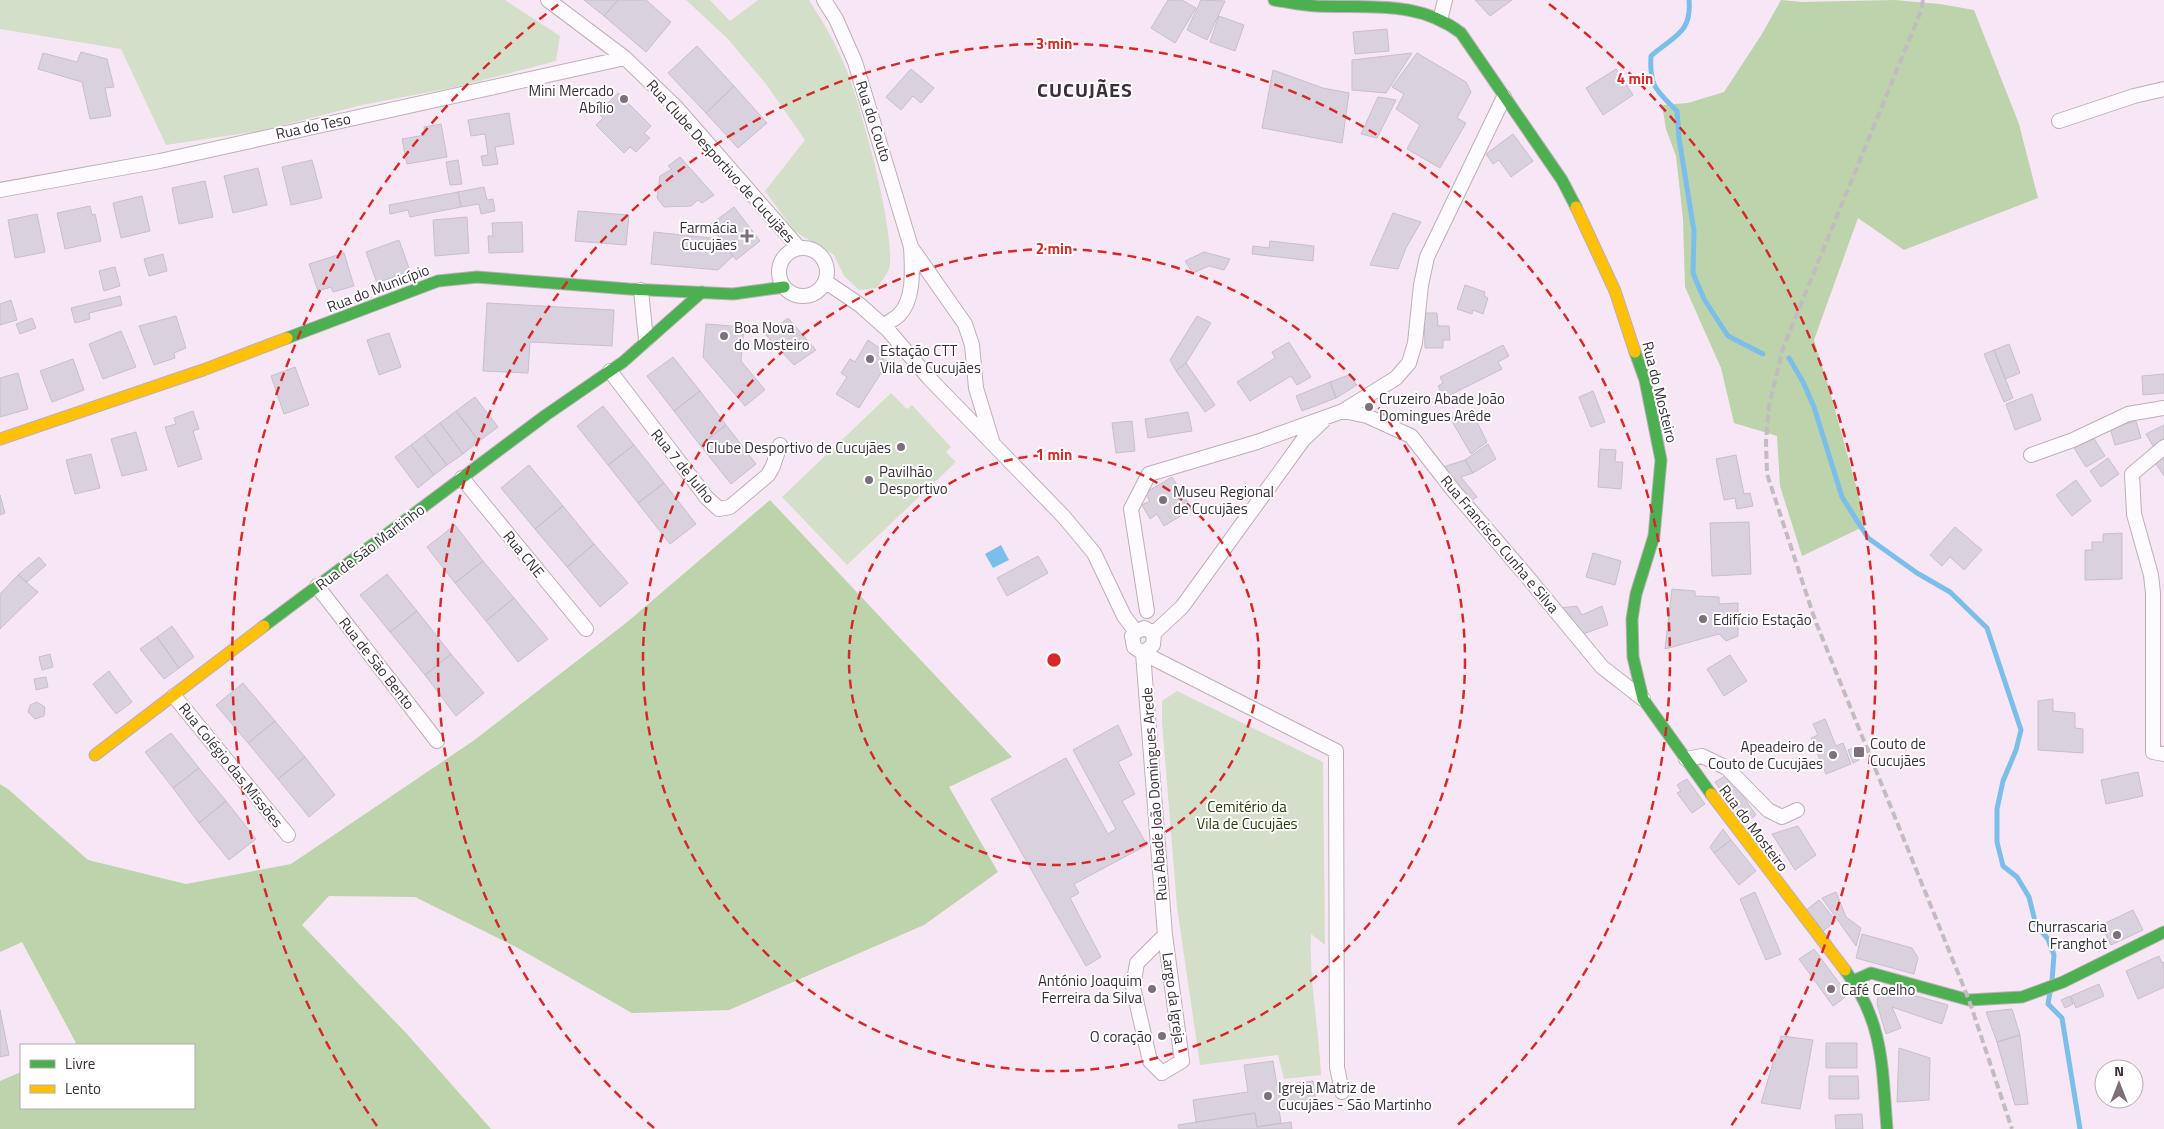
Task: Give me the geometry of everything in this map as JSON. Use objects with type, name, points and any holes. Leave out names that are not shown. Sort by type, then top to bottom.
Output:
[{"type":"street","name":"Rua Clube Desportivo de Cucujães","points":[[548,0],[625,58],[676,107],[799,248]]},
{"type":"street","name":"Rua do Couto","points":[[824,0],[836,19],[855,62],[911,246],[912,274],[908,298],[900,314],[883,326]]},
{"type":"street","name":"Rua do Mosteiro","points":[[1274,0],[1315,6],[1392,4],[1425,8],[1441,16],[1461,33],[1562,180],[1592,238],[1618,300],[1645,380],[1652,409],[1660,460],[1659,497],[1654,536],[1636,594],[1632,619],[1634,657],[1643,699],[1735,829],[1853,981],[1872,1016],[1880,1046],[1887,1129]]},
{"type":"street","points":[[1441,16],[1445,0]]},
{"type":"street","name":"Rua do Teso","points":[[0,190],[160,161],[625,58]]},
{"type":"street","points":[[2059,121],[2134,96],[2164,89]]},
{"type":"street","points":[[1147,611],[1131,509],[1149,474],[1258,442],[1343,411],[1396,378],[1409,363],[1416,343],[1421,285],[1427,257],[1504,97]]},
{"type":"street","name":"Rua do Couto","points":[[911,246],[965,324],[972,345],[976,388],[993,445]]},
{"type":"street","points":[[799,248],[808,248],[816,251],[823,257],[827,265],[828,274],[826,282],[815,294],[807,296],[790,293],[780,280],[780,264],[785,256],[799,248]]},
{"type":"street","name":"Rua do Município","points":[[0,438],[203,370],[438,281],[477,277],[641,290],[733,294],[784,287]]},
{"type":"street","points":[[826,282],[860,305],[883,326],[993,445],[1064,517],[1094,553],[1124,616],[1136,632]]},
{"type":"street","points":[[641,290],[646,340]]},
{"type":"street","name":"Rua de São Martinho","points":[[96,755],[317,586],[546,415],[610,371],[702,292]]},
{"type":"street","name":"Rua 7 de Julho","points":[[610,371],[707,498],[719,509],[730,507],[768,475],[780,445]]},
{"type":"street","points":[[2031,455],[2073,440],[2128,414],[2164,408]]},
{"type":"street","name":"Rua Francisco Cunha e Silva","points":[[1343,411],[1367,416],[1411,436],[1453,490],[1602,668],[1643,699]]},
{"type":"street","points":[[1143,653],[1153,645],[1154,633],[1182,607],[1303,440],[1328,416]]},
{"type":"street","points":[[2164,446],[2132,474],[2132,492],[2134,514],[2151,575],[2153,593],[2153,752],[2164,754]]},
{"type":"street","name":"Rua CNE","points":[[462,478],[586,629]]},
{"type":"street","name":"Rua de São Bento","points":[[317,586],[438,741]]},
{"type":"street","points":[[1154,633],[1144,628],[1136,632],[1132,636],[1134,647],[1336,751],[1337,1067],[1342,1092]]},
{"type":"street","name":"Rua Abade João Domingues Arede","points":[[1143,653],[1165,935]]},
{"type":"street","name":"Rua Colégio das Missões","points":[[174,696],[288,835]]},
{"type":"street","points":[[1686,759],[1702,756],[1727,768],[1768,810],[1782,817],[1797,810]]},
{"type":"street","points":[[1853,981],[1871,973],[1969,1000],[2022,997],[2063,982],[2164,932]]},
{"type":"street","name":"Largo da Igreja","points":[[1165,935],[1182,1061],[1162,1074],[1150,1061],[1133,987],[1137,963],[1165,935]]},
{"type":"green space","points":[[0,0],[505,0],[560,36],[556,61],[456,87],[362,105],[260,131],[166,145],[121,49],[0,29]]},
{"type":"green space","points":[[686,0],[710,0],[730,21],[758,0],[809,0],[830,35],[847,71],[869,141],[883,201],[890,252],[889,269],[877,288],[859,290],[844,276],[834,255],[794,231],[765,191],[805,140],[766,84],[728,39]]},
{"type":"green space","points":[[1781,0],[1802,2],[1894,0],[1940,4],[1974,10],[2019,124],[2038,198],[1904,250],[1858,218],[1814,340],[1867,525],[1802,556],[1780,486],[1777,436],[1734,423],[1721,368],[1685,287],[1683,219],[1676,156],[1666,129],[1662,105],[1688,103],[1724,92],[1762,34]]},
{"type":"green space","name":"Pavilhão Desportivo","points":[[891,393],[907,409],[912,405],[951,447],[946,452],[956,462],[847,565],[782,497]]},
{"type":"green space","points":[[770,500],[1012,757],[949,787],[998,872],[924,925],[729,1010],[632,1013],[516,947],[415,897],[329,896],[302,925],[407,1034],[491,1129],[0,1129],[0,1081],[20,1072],[20,1109],[195,1109],[195,1044],[74,1044],[76,1043],[22,942],[0,952],[0,784],[88,860],[186,884],[291,864],[473,741],[626,623]]},
{"type":"green space","name":"Cemitério da Vila de Cucujães","points":[[1177,691],[1323,762],[1325,945],[1311,934],[1313,987],[1321,1075],[1284,1079],[1278,1055],[1200,1065],[1177,907],[1162,722],[1162,701]]},
{"type":"water","points":[[1001,545],[1009,560],[993,568],[985,554]]},
{"type":"building","points":[[584,0],[618,0],[604,16]]},
{"type":"building","points":[[618,0],[646,0],[671,22],[646,52],[604,16]]},
{"type":"building","points":[[1168,0],[1182,0],[1196,8],[1175,43],[1151,28]]},
{"type":"building","points":[[1201,0],[1225,1],[1207,40],[1187,30]]},
{"type":"building","points":[[1475,0],[1512,0],[1490,16]]},
{"type":"building","points":[[1219,16],[1244,25],[1235,51],[1210,42]]},
{"type":"building","points":[[1387,29],[1389,51],[1355,54],[1353,32]]},
{"type":"building","points":[[697,46],[734,86],[706,113],[668,73]]},
{"type":"building","points":[[81,52],[107,59],[114,87],[105,88],[111,116],[90,119],[82,82],[38,69],[43,53],[77,62]]},
{"type":"building","points":[[1412,53],[1386,93],[1352,90],[1352,60]]},
{"type":"building","points":[[1417,53],[1466,82],[1471,92],[1457,118],[1466,123],[1440,168],[1407,149],[1420,125],[1396,109],[1404,94],[1392,87]]},
{"type":"building","points":[[911,69],[934,88],[921,103],[913,96],[901,110],[886,97]]},
{"type":"building","points":[[1616,69],[1633,95],[1603,115],[1586,88]]},
{"type":"building","points":[[1273,70],[1323,88],[1349,93],[1342,143],[1262,128]]},
{"type":"building","points":[[734,86],[767,123],[738,148],[706,113]]},
{"type":"building","points":[[618,93],[651,126],[644,133],[650,138],[636,152],[630,147],[624,153],[596,125],[603,118],[598,113]]},
{"type":"building","points":[[1378,97],[1396,100],[1377,138],[1361,134]]},
{"type":"building","points":[[509,113],[514,144],[495,147],[498,164],[483,166],[481,156],[488,155],[485,134],[471,136],[468,120]]},
{"type":"building","points":[[441,124],[447,157],[407,164],[402,139],[425,135],[424,127]]},
{"type":"building","points":[[1513,134],[1533,161],[1511,177],[1499,160],[1493,164],[1486,154]]},
{"type":"building","points":[[680,157],[714,195],[702,203],[698,200],[691,206],[664,207],[657,198],[660,176],[672,169],[668,166]]},
{"type":"building","points":[[312,160],[322,198],[291,205],[282,167]]},
{"type":"building","points":[[458,160],[462,184],[450,185],[446,162]]},
{"type":"building","points":[[258,168],[267,205],[233,213],[224,176]]},
{"type":"building","points":[[205,181],[213,217],[179,224],[172,188]]},
{"type":"building","points":[[484,187],[487,200],[493,199],[495,211],[481,214],[479,204],[461,207],[458,192]]},
{"type":"building","points":[[458,192],[461,207],[410,217],[408,210],[390,214],[389,205]]},
{"type":"building","points":[[142,196],[150,231],[121,238],[113,203]]},
{"type":"building","points":[[90,206],[92,215],[95,214],[101,241],[65,249],[57,213]]},
{"type":"building","points":[[734,207],[760,241],[736,260],[710,225]]},
{"type":"building","points":[[578,211],[629,215],[626,245],[575,241]]},
{"type":"building","points":[[1393,213],[1421,222],[1406,248],[1398,269],[1370,265]]},
{"type":"building","points":[[37,214],[45,252],[15,258],[8,220]]},
{"type":"building","points":[[467,217],[469,253],[435,256],[433,220]]},
{"type":"building","points":[[522,222],[523,252],[489,253],[488,236],[493,236],[492,223]]},
{"type":"building","points":[[654,232],[720,239],[733,256],[718,270],[651,264]]},
{"type":"building","points":[[399,240],[410,271],[377,283],[366,252]]},
{"type":"building","points":[[1270,241],[1314,246],[1313,261],[1252,254],[1253,246],[1269,248]]},
{"type":"building","points":[[1204,252],[1230,259],[1224,270],[1209,266],[1193,273],[1185,261]]},
{"type":"building","points":[[344,253],[354,286],[333,292],[331,287],[318,291],[309,264]]},
{"type":"building","points":[[163,254],[167,271],[149,276],[144,259]]},
{"type":"building","points":[[115,267],[120,286],[104,291],[99,271]]},
{"type":"building","points":[[1465,285],[1485,292],[1484,296],[1488,298],[1483,314],[1473,310],[1472,314],[1457,309]]},
{"type":"building","points":[[120,296],[122,305],[89,313],[90,319],[75,323],[71,308]]},
{"type":"building","points":[[11,300],[17,320],[0,325],[0,304]]},
{"type":"building","points":[[487,303],[614,310],[612,346],[530,342],[528,373],[483,371]]},
{"type":"building","points":[[1424,313],[1437,313],[1438,326],[1449,326],[1450,340],[1443,340],[1443,348],[1425,348]]},
{"type":"building","points":[[176,316],[186,348],[174,353],[175,358],[154,365],[139,326]]},
{"type":"building","points":[[1197,316],[1211,323],[1186,363],[1176,371],[1170,360]]},
{"type":"building","points":[[32,318],[36,328],[20,334],[16,324]]},
{"type":"building","points":[[788,318],[816,350],[794,365],[766,335]]},
{"type":"building","points":[[706,324],[744,327],[741,361],[765,390],[745,406],[703,357]]},
{"type":"building","points":[[121,331],[136,367],[103,379],[89,344]]},
{"type":"building","points":[[389,333],[401,367],[379,375],[367,340]]},
{"type":"building","points":[[868,340],[881,349],[877,355],[888,362],[859,408],[836,394],[847,377],[841,373],[850,359],[855,362]]},
{"type":"building","points":[[1289,342],[1311,377],[1297,385],[1291,376],[1250,401],[1237,382],[1275,358],[1272,352]]},
{"type":"building","points":[[2009,344],[2020,373],[2005,379],[1994,350]]},
{"type":"building","points":[[1503,345],[1509,356],[1498,362],[1502,369],[1444,398],[1438,386],[1443,383],[1440,377]]},
{"type":"building","points":[[1994,350],[2013,398],[2004,402],[1984,354]]},
{"type":"building","points":[[673,357],[700,391],[674,411],[647,376]]},
{"type":"building","points":[[73,359],[84,390],[52,402],[40,371]]},
{"type":"building","points":[[1186,363],[1215,405],[1205,412],[1176,371]]},
{"type":"building","points":[[295,367],[309,405],[284,414],[271,376]]},
{"type":"building","points":[[18,373],[28,409],[0,417],[0,378]]},
{"type":"building","points":[[2164,374],[2164,393],[2143,395],[2142,376]]},
{"type":"building","points":[[1349,375],[1357,385],[1336,398],[1330,382]]},
{"type":"building","points":[[1330,382],[1336,398],[1302,411],[1296,396]]},
{"type":"building","points":[[700,391],[726,425],[700,445],[674,411]]},
{"type":"building","points":[[1593,391],[1605,422],[1591,427],[1579,397]]},
{"type":"building","points":[[2032,394],[2041,420],[2015,430],[2006,404]]},
{"type":"building","points":[[475,397],[498,427],[479,441],[456,411]]},
{"type":"building","points":[[603,406],[634,445],[608,465],[577,426]]},
{"type":"building","points":[[1471,410],[1487,442],[1471,454],[1450,418]]},
{"type":"building","points":[[193,411],[199,429],[193,431],[202,459],[178,467],[165,427],[176,424],[174,418]]},
{"type":"building","points":[[456,411],[479,441],[463,454],[440,423]]},
{"type":"building","points":[[1188,412],[1192,431],[1148,438],[1145,419]]},
{"type":"building","points":[[1132,421],[1135,451],[1116,453],[1112,423]]},
{"type":"building","points":[[2136,421],[2141,438],[2115,445],[2110,428]]},
{"type":"building","points":[[440,423],[463,454],[447,465],[424,435]]},
{"type":"building","points":[[726,425],[756,464],[731,484],[700,445]]},
{"type":"building","points":[[2164,425],[2164,444],[2156,451],[2146,434]]},
{"type":"building","points":[[136,432],[147,470],[122,476],[111,439]]},
{"type":"building","points":[[424,435],[447,465],[434,475],[411,445]]},
{"type":"building","points":[[2093,437],[2105,456],[2086,467],[2074,448]]},
{"type":"building","points":[[1488,444],[1496,459],[1473,473],[1465,460]]},
{"type":"building","points":[[411,445],[434,475],[418,488],[395,457]]},
{"type":"building","points":[[634,445],[664,483],[638,503],[608,465]]},
{"type":"building","points":[[1600,449],[1616,450],[1615,462],[1623,462],[1621,489],[1598,487]]},
{"type":"building","points":[[91,454],[100,488],[75,494],[66,460]]},
{"type":"building","points":[[2164,454],[2164,476],[2154,461]]},
{"type":"building","points":[[1736,455],[1744,494],[1750,493],[1753,506],[1737,509],[1735,498],[1724,500],[1716,459]]},
{"type":"building","points":[[2108,458],[2119,474],[2101,487],[2090,471]]},
{"type":"building","points":[[1465,460],[1473,473],[1461,477],[1477,497],[1467,503],[1440,468]]},
{"type":"building","points":[[529,465],[563,506],[535,529],[501,488]]},
{"type":"building","points":[[1172,477],[1192,509],[1164,526],[1157,514],[1150,519],[1142,505],[1150,501],[1145,493]]},
{"type":"building","points":[[2076,480],[2091,501],[2072,516],[2056,495]]},
{"type":"building","points":[[664,483],[696,524],[670,544],[638,503]]},
{"type":"building","points":[[0,495],[5,513],[0,515]]},
{"type":"building","points":[[563,506],[594,544],[567,567],[535,529]]},
{"type":"building","points":[[1749,522],[1751,574],[1712,576],[1710,523]]},
{"type":"building","points":[[455,525],[483,561],[455,583],[427,547]]},
{"type":"building","points":[[1955,527],[1982,550],[1964,570],[1950,557],[1942,566],[1930,555]]},
{"type":"building","points":[[2122,533],[2122,579],[2085,580],[2085,550],[2092,550],[2092,542],[2103,542],[2103,534]]},
{"type":"building","points":[[594,544],[628,583],[600,607],[567,567]]},
{"type":"building","points":[[1593,553],[1621,561],[1615,585],[1586,577]]},
{"type":"building","points":[[1038,556],[1048,573],[1007,596],[997,578]]},
{"type":"building","points":[[39,557],[46,565],[27,582],[18,575]]},
{"type":"building","points":[[483,561],[514,598],[486,621],[455,583]]},
{"type":"building","points":[[387,574],[417,611],[390,632],[360,595]]},
{"type":"building","points":[[18,575],[38,592],[0,629],[0,594]]},
{"type":"building","name":"Edifício Estação","points":[[1672,589],[1695,591],[1695,596],[1719,597],[1719,604],[1738,603],[1738,636],[1726,641],[1719,634],[1665,649]]},
{"type":"building","points":[[514,598],[548,639],[518,662],[486,621]]},
{"type":"building","points":[[1577,606],[1582,615],[1602,606],[1608,625],[1583,634],[1561,608]]},
{"type":"building","points":[[417,611],[451,654],[425,675],[390,632]]},
{"type":"building","points":[[172,626],[194,657],[179,668],[157,637]]},
{"type":"building","points":[[157,637],[179,668],[164,679],[140,649]]},
{"type":"building","points":[[50,654],[53,667],[42,670],[39,657]]},
{"type":"building","points":[[451,654],[484,693],[456,716],[425,675]]},
{"type":"building","points":[[1730,655],[1747,681],[1724,696],[1707,669]]},
{"type":"building","points":[[109,671],[132,702],[116,714],[93,684]]},
{"type":"building","points":[[46,677],[48,687],[36,690],[34,679]]},
{"type":"building","points":[[243,683],[275,721],[248,743],[216,705]]},
{"type":"building","points":[[2053,699],[2053,711],[2075,713],[2075,728],[2083,729],[2083,753],[2038,750],[2038,701]]},
{"type":"building","points":[[37,702],[45,707],[44,716],[35,719],[28,712],[30,705]]},
{"type":"building","name":"Apeadeiro de Couto de Cucujães","points":[[1825,719],[1836,746],[1843,743],[1851,764],[1826,774],[1811,738],[1818,735],[1813,724]]},
{"type":"building","points":[[275,721],[305,757],[278,779],[248,743]]},
{"type":"building","points":[[1118,725],[1132,755],[1118,762],[1135,794],[1122,801],[1147,845],[1074,884],[1079,893],[1070,898],[1101,957],[1086,966],[991,799],[1066,758],[1108,834],[1116,829],[1073,750]]},
{"type":"building","points":[[171,733],[199,768],[173,788],[145,752]]},
{"type":"building","points":[[1854,748],[1859,760],[1853,763],[1848,750]]},
{"type":"building","points":[[305,757],[335,795],[309,817],[278,779]]},
{"type":"building","points":[[199,768],[226,801],[199,823],[173,788]]},
{"type":"building","points":[[2138,772],[2143,796],[2106,804],[2101,780]]},
{"type":"building","points":[[1728,774],[1756,815],[1744,824],[1715,782]]},
{"type":"building","points":[[1687,779],[1705,804],[1692,813],[1677,793],[1681,791],[1677,785]]},
{"type":"building","points":[[226,801],[256,839],[229,860],[199,823]]},
{"type":"building","points":[[1798,826],[1816,855],[1795,870],[1772,834]]},
{"type":"building","points":[[1723,829],[1731,840],[1714,853],[1710,847]]},
{"type":"building","points":[[1731,840],[1756,871],[1739,885],[1714,853]]},
{"type":"building","points":[[1755,892],[1781,954],[1766,960],[1740,899]]},
{"type":"building","points":[[1836,892],[1846,917],[1861,928],[1856,946],[1822,898]]},
{"type":"building","points":[[1819,900],[1836,921],[1822,932],[1805,911]]},
{"type":"building","points":[[2133,910],[2143,930],[2111,945],[2101,925]]},
{"type":"building","points":[[1862,934],[1912,948],[1918,958],[1914,974],[1856,958]]},
{"type":"building","points":[[1814,949],[1848,995],[1833,1006],[1799,959]]},
{"type":"building","points":[[2159,956],[2162,963],[2164,962],[2164,987],[2138,999],[2126,971]]},
{"type":"building","points":[[2099,984],[2104,996],[2076,1008],[2071,996]]},
{"type":"building","points":[[1888,988],[1948,1005],[1942,1024],[1892,1007],[1901,1028],[1886,1034],[1877,1004],[1879,989]]},
{"type":"building","points":[[2070,996],[2073,1004],[2065,1008],[2061,1000]]},
{"type":"building","points":[[2012,1009],[2020,1035],[1997,1042],[1986,1012]]},
{"type":"building","points":[[0,1010],[9,1055],[0,1057]]},
{"type":"building","points":[[2020,1035],[2028,1104],[2015,1105],[1997,1042]]},
{"type":"building","points":[[1781,1036],[1813,1040],[1800,1109],[1761,1103]]},
{"type":"building","points":[[1826,1043],[1857,1043],[1857,1068],[1826,1068]]},
{"type":"building","points":[[1899,1048],[1930,1058],[1929,1100],[1897,1102]]},
{"type":"building","name":"Igreja Matriz de Cucujães - São Martinho","points":[[1273,1061],[1277,1086],[1313,1081],[1316,1103],[1279,1109],[1281,1123],[1257,1127],[1255,1113],[1196,1122],[1193,1100],[1248,1092],[1244,1065]]},
{"type":"building","points":[[1829,1076],[1858,1076],[1859,1099],[1829,1099]]},
{"type":"building","points":[[1255,1113],[1257,1127],[1291,1122],[1292,1129],[1179,1129],[1178,1125]]},
{"type":"building","points":[[1862,1114],[1863,1129],[1836,1129],[1835,1115]]},
{"type":"waterway","points":[[1689,0],[1689,11],[1684,27],[1651,56],[1651,75],[1659,93],[1677,111],[1679,138],[1694,231],[1693,273],[1704,299],[1728,336],[1763,354]]},
{"type":"waterway","points":[[1789,358],[1803,382],[1814,407],[1842,497],[1868,538],[1917,573],[1950,592],[1987,628],[2021,730],[2016,750],[2003,781],[1997,809],[1997,842],[2003,866],[2017,877],[2029,897],[2036,925],[2048,939],[2054,955],[2052,981]]},
{"type":"waterway","points":[[2050,992],[2048,1004],[2062,1018],[2080,1129]]},
{"type":"railway","points":[[1923,0],[1921,11],[1783,348],[1769,406],[1766,441],[1767,474],[1815,620],[1969,1000],[2012,1129]]},
{"type":"traffic: fast","points":[[1274,0],[1316,6],[1410,10],[1445,22],[1461,33],[1562,180],[1576,207]]},
{"type":"traffic: fast","points":[[287,338],[438,281],[477,277],[629,289],[733,294],[784,287]]},
{"type":"traffic: fast","points":[[264,626],[546,415],[623,362],[702,292]]},
{"type":"traffic: fast","points":[[1635,352],[1645,380],[1661,460],[1654,536],[1636,594],[1632,619],[1633,657],[1643,699],[1711,794]]},
{"type":"traffic: fast","points":[[1853,981],[1871,973],[1969,1000],[2022,997],[2063,982],[2164,932]]},
{"type":"traffic: fast","points":[[1845,970],[1858,989],[1874,1027],[1882,1065],[1887,1129]]},
{"type":"traffic: slow","points":[[1576,207],[1615,291],[1635,352]]},
{"type":"traffic: slow","points":[[0,439],[203,370],[287,338]]},
{"type":"traffic: slow","points":[[95,755],[264,626]]},
{"type":"traffic: slow","points":[[1711,794],[1845,970]]},
{"type":"place","name":"Mini Mercado Abílio","points":[[624,99]]},
{"type":"place","name":"Farmácia Cucujães","points":[[747,236]]},
{"type":"place","name":"Boa Nova do Mosteiro","points":[[724,336]]},
{"type":"place","name":"Estação CTT Vila de Cucujães","points":[[870,359]]},
{"type":"place","name":"Cruzeiro Abade João Domingues Arêde","points":[[1369,407]]},
{"type":"place","name":"Clube Desportivo de Cucujães","points":[[901,447]]},
{"type":"place","name":"Pavilhão Desportivo","points":[[869,480]]},
{"type":"place","name":"Museu Regional de Cucujães","points":[[1163,500]]},
{"type":"place","name":"Edifício Estação","points":[[1703,619]]},
{"type":"place","name":"Couto de Cucujães","points":[[1859,752]]},
{"type":"place","name":"Apeadeiro de Couto de Cucujães","points":[[1833,755]]},
{"type":"place","name":"Churrascaria Franghot","points":[[2117,935]]},
{"type":"place","name":"António Joaquim Ferreira da Silva","points":[[1152,989]]},
{"type":"place","name":"Café Coelho","points":[[1831,989]]},
{"type":"place","name":"O coração","points":[[1162,1036]]},
{"type":"place","name":"Igreja Matriz de Cucujães - São Martinho","points":[[1268,1096]]},
{"type":"district","name":"CUCUJÃES","points":[[1085,89]]}]
